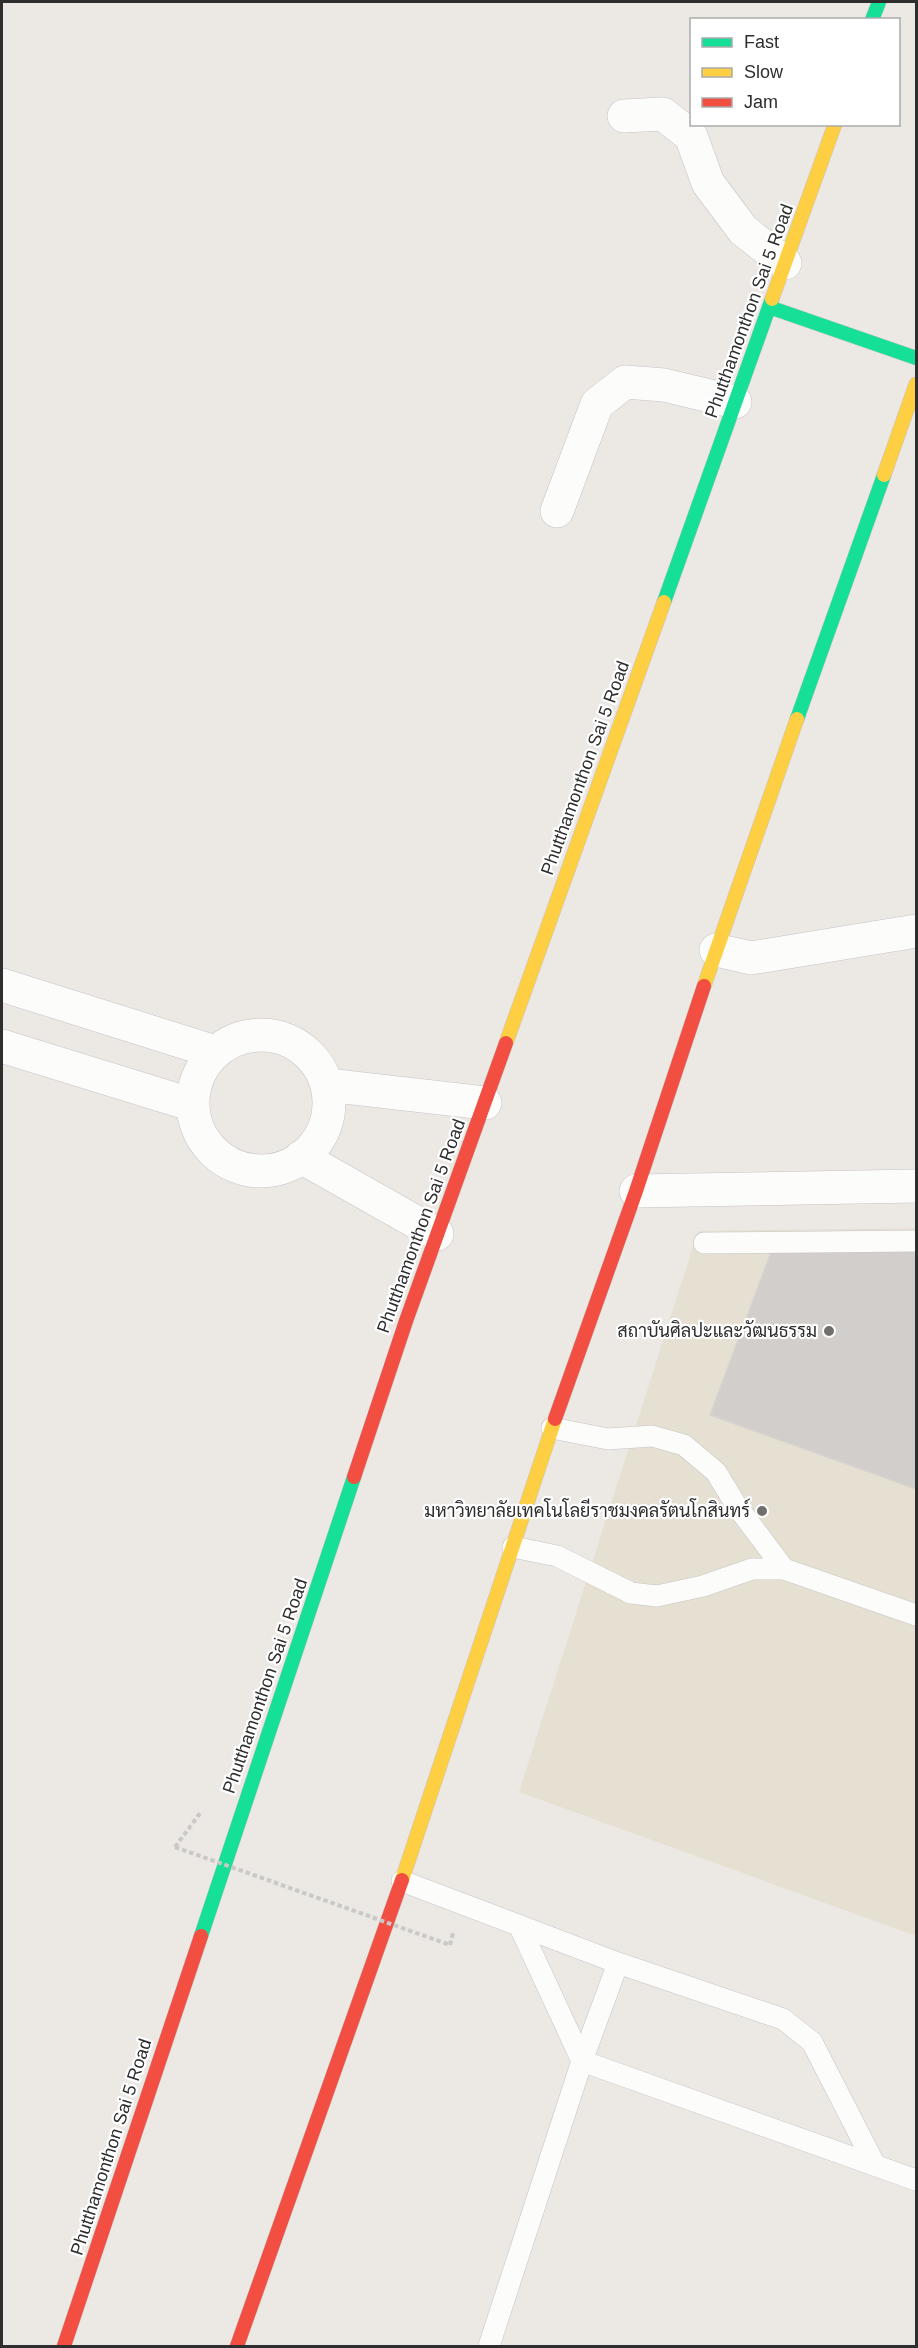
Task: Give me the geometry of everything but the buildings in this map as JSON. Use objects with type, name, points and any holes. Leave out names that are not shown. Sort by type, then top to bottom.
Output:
[{"type":"main road","points":[[873,18],[879,2]]},
{"type":"main road","name":"Phutthamonthon Sai 5 Road","points":[[64,2346],[406,1321],[834,126]]},
{"type":"main road","points":[[770,307],[916,357]]},
{"type":"main road","points":[[237,2346],[402,1881],[552,1428],[636,1191],[716,950],[907,434],[916,384]]},
{"type":"street","points":[[624,116],[663,114],[691,136],[708,183],[743,230],[785,263]]},
{"type":"street","points":[[557,511],[597,404],[625,382],[664,385],[735,402]]},
{"type":"street","points":[[716,950],[751,958],[916,931]]},
{"type":"street","points":[[2,985],[215,1052]]},
{"type":"street","points":[[258,1035],[281,1038],[302,1048],[317,1065],[327,1085],[329,1109],[324,1130],[313,1148],[296,1161],[275,1169],[254,1170],[232,1165],[215,1152],[201,1135],[193,1105],[194,1092],[201,1070],[215,1052],[235,1040],[258,1035]]},
{"type":"street","points":[[2,1046],[193,1105]]},
{"type":"street","points":[[327,1085],[484,1103]]},
{"type":"street","points":[[302,1157],[437,1234]]},
{"type":"street","points":[[636,1191],[916,1186]]},
{"type":"lane","points":[[704,1243],[916,1241]]},
{"type":"lane","points":[[552,1428],[608,1439],[652,1436],[684,1445],[717,1472],[736,1505],[784,1569]]},
{"type":"lane","points":[[513,1547],[557,1556],[631,1593],[657,1596],[703,1586],[752,1569],[784,1569],[916,1615]]},
{"type":"lane","points":[[402,1881],[618,1963],[783,2019],[812,2042],[875,2165]]},
{"type":"lane","points":[[519,1925],[582,2061],[916,2181]]},
{"type":"lane","points":[[489,2346],[582,2061],[618,1963]]},
{"type":"path","points":[[175,1848],[450,1945]]},
{"type":"shaded area","name":"มหาวิทยาลัยเทคโนโลยีราชมงคลรัตนโกสินทร์","points":[[916,1228],[916,1936],[519,1792],[698,1231]]},
{"type":"traffic: fast","points":[[873,18],[879,2]]},
{"type":"traffic: fast","points":[[664,602],[772,299]]},
{"type":"traffic: fast","points":[[769,307],[916,358]]},
{"type":"traffic: fast","points":[[797,719],[884,475]]},
{"type":"traffic: fast","points":[[201,1936],[354,1477]]},
{"type":"traffic: slow","points":[[772,299],[834,126]]},
{"type":"traffic: slow","points":[[884,475],[916,384]]},
{"type":"traffic: slow","points":[[506,1043],[664,602]]},
{"type":"traffic: slow","points":[[704,986],[797,719]]},
{"type":"traffic: slow","points":[[402,1880],[555,1419]]},
{"type":"traffic: jam","points":[[555,1419],[636,1191],[704,986]]},
{"type":"traffic: jam","points":[[354,1477],[406,1321],[506,1043]]},
{"type":"traffic: jam","points":[[237,2346],[402,1880]]},
{"type":"traffic: jam","points":[[64,2346],[201,1936]]},
{"type":"place","name":"สถาบันศิลปะและวัฒนธรรม","points":[[829,1331]]},
{"type":"place","name":"มหาวิทยาลัยเทคโนโลยีราชมงคลรัตนโกสินทร์","points":[[762,1511]]}]
